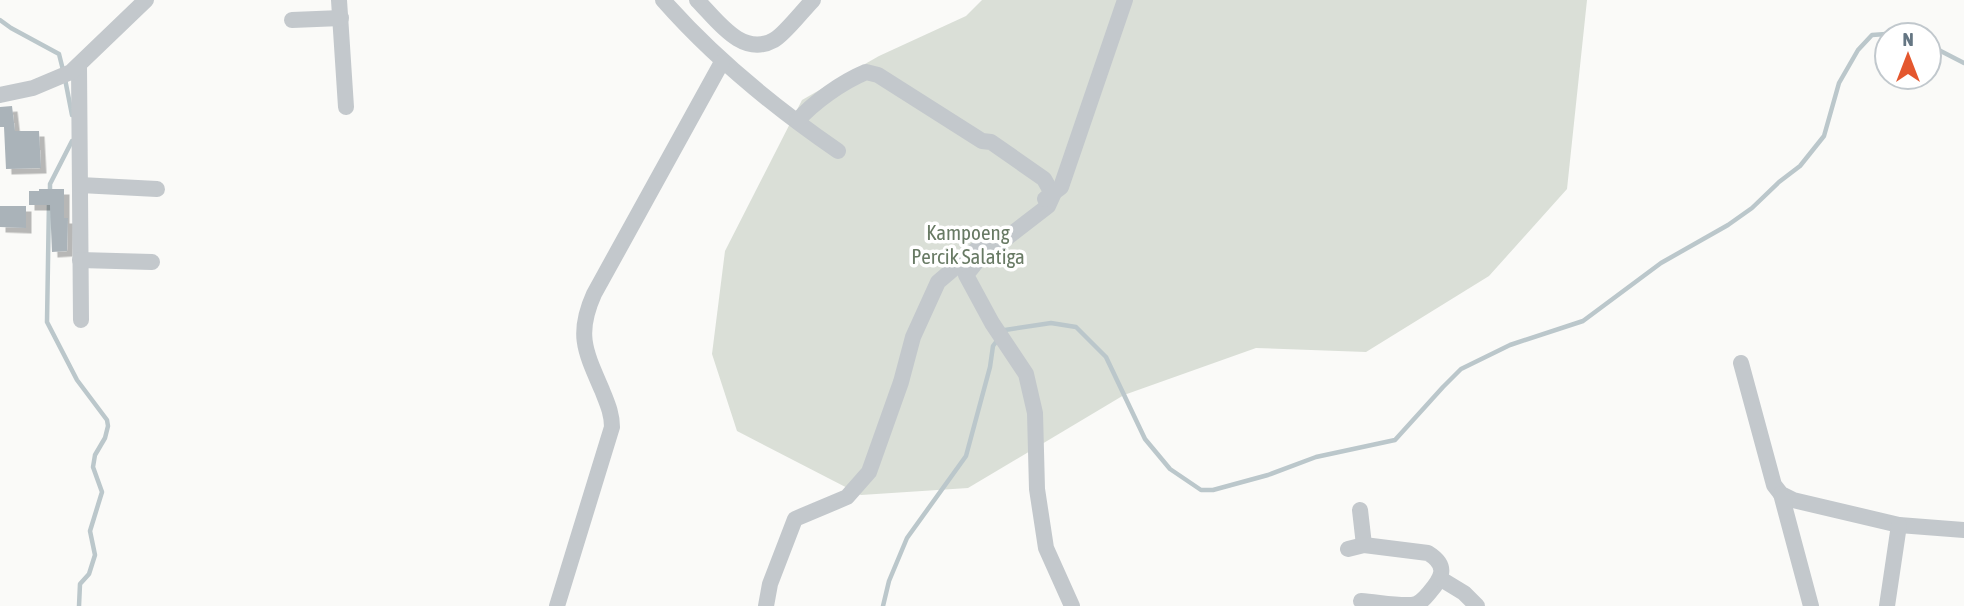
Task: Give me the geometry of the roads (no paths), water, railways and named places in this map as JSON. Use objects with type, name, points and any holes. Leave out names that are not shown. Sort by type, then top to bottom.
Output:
[{"type":"street","points":[[0,95],[33,88],[69,72],[146,0]]},
{"type":"street","points":[[340,0],[346,107]]},
{"type":"street","points":[[663,0],[722,62],[838,151]]},
{"type":"street","points":[[697,0],[739,42],[753,45],[774,40],[813,0]]},
{"type":"street","points":[[766,606],[770,584],[795,519],[848,497],[869,472],[901,382],[913,337],[937,282],[1005,225],[1053,195],[1060,187],[1125,0]]},
{"type":"street","points":[[292,20],[341,18]]},
{"type":"street","points":[[557,606],[612,427],[612,414],[584,345],[584,317],[594,294],[722,62]]},
{"type":"street","points":[[69,72],[80,185],[81,320]]},
{"type":"street","points":[[797,121],[822,98],[866,72],[878,75],[982,141],[991,142],[1044,180],[1053,195],[1048,206],[978,260],[966,275],[992,323],[1026,374],[1035,413],[1037,489],[1046,548],[1072,606]]},
{"type":"street","points":[[80,185],[157,188]]},
{"type":"street","points":[[80,260],[152,262]]},
{"type":"street","points":[[1741,363],[1811,606]]},
{"type":"street","points":[[1780,494],[1793,500],[1899,525],[1964,530]]},
{"type":"street","points":[[1360,510],[1364,545]]},
{"type":"street","points":[[1887,606],[1899,525]]},
{"type":"street","points":[[1348,549],[1364,545],[1428,553],[1440,566],[1441,579],[1422,601],[1413,606],[1361,601]]},
{"type":"street","points":[[1441,579],[1464,593],[1477,606]]},
{"type":"waterway","points":[[0,20],[59,54],[63,70]]},
{"type":"waterway","points":[[883,606],[889,581],[907,538],[966,456],[993,346],[1005,330],[1051,323],[1076,327],[1106,357],[1145,439],[1170,469],[1201,490],[1213,490],[1268,475],[1316,457],[1395,440],[1461,369],[1510,345],[1583,321],[1661,263],[1728,225],[1752,208],[1800,166],[1824,136],[1839,83],[1858,50],[1873,35]]},
{"type":"waterway","points":[[1943,52],[1964,63]]},
{"type":"waterway","points":[[65,79],[72,115]]},
{"type":"waterway","points":[[50,193],[50,184],[72,141]]},
{"type":"waterway","points":[[49,202],[47,322],[77,380],[107,420],[108,426],[105,438],[95,455],[93,467],[102,492],[90,531],[95,555],[89,574],[80,584],[79,606]]},
{"type":"park label","name":"Kampoeng Percik Salatiga","points":[[968,245]]}]
